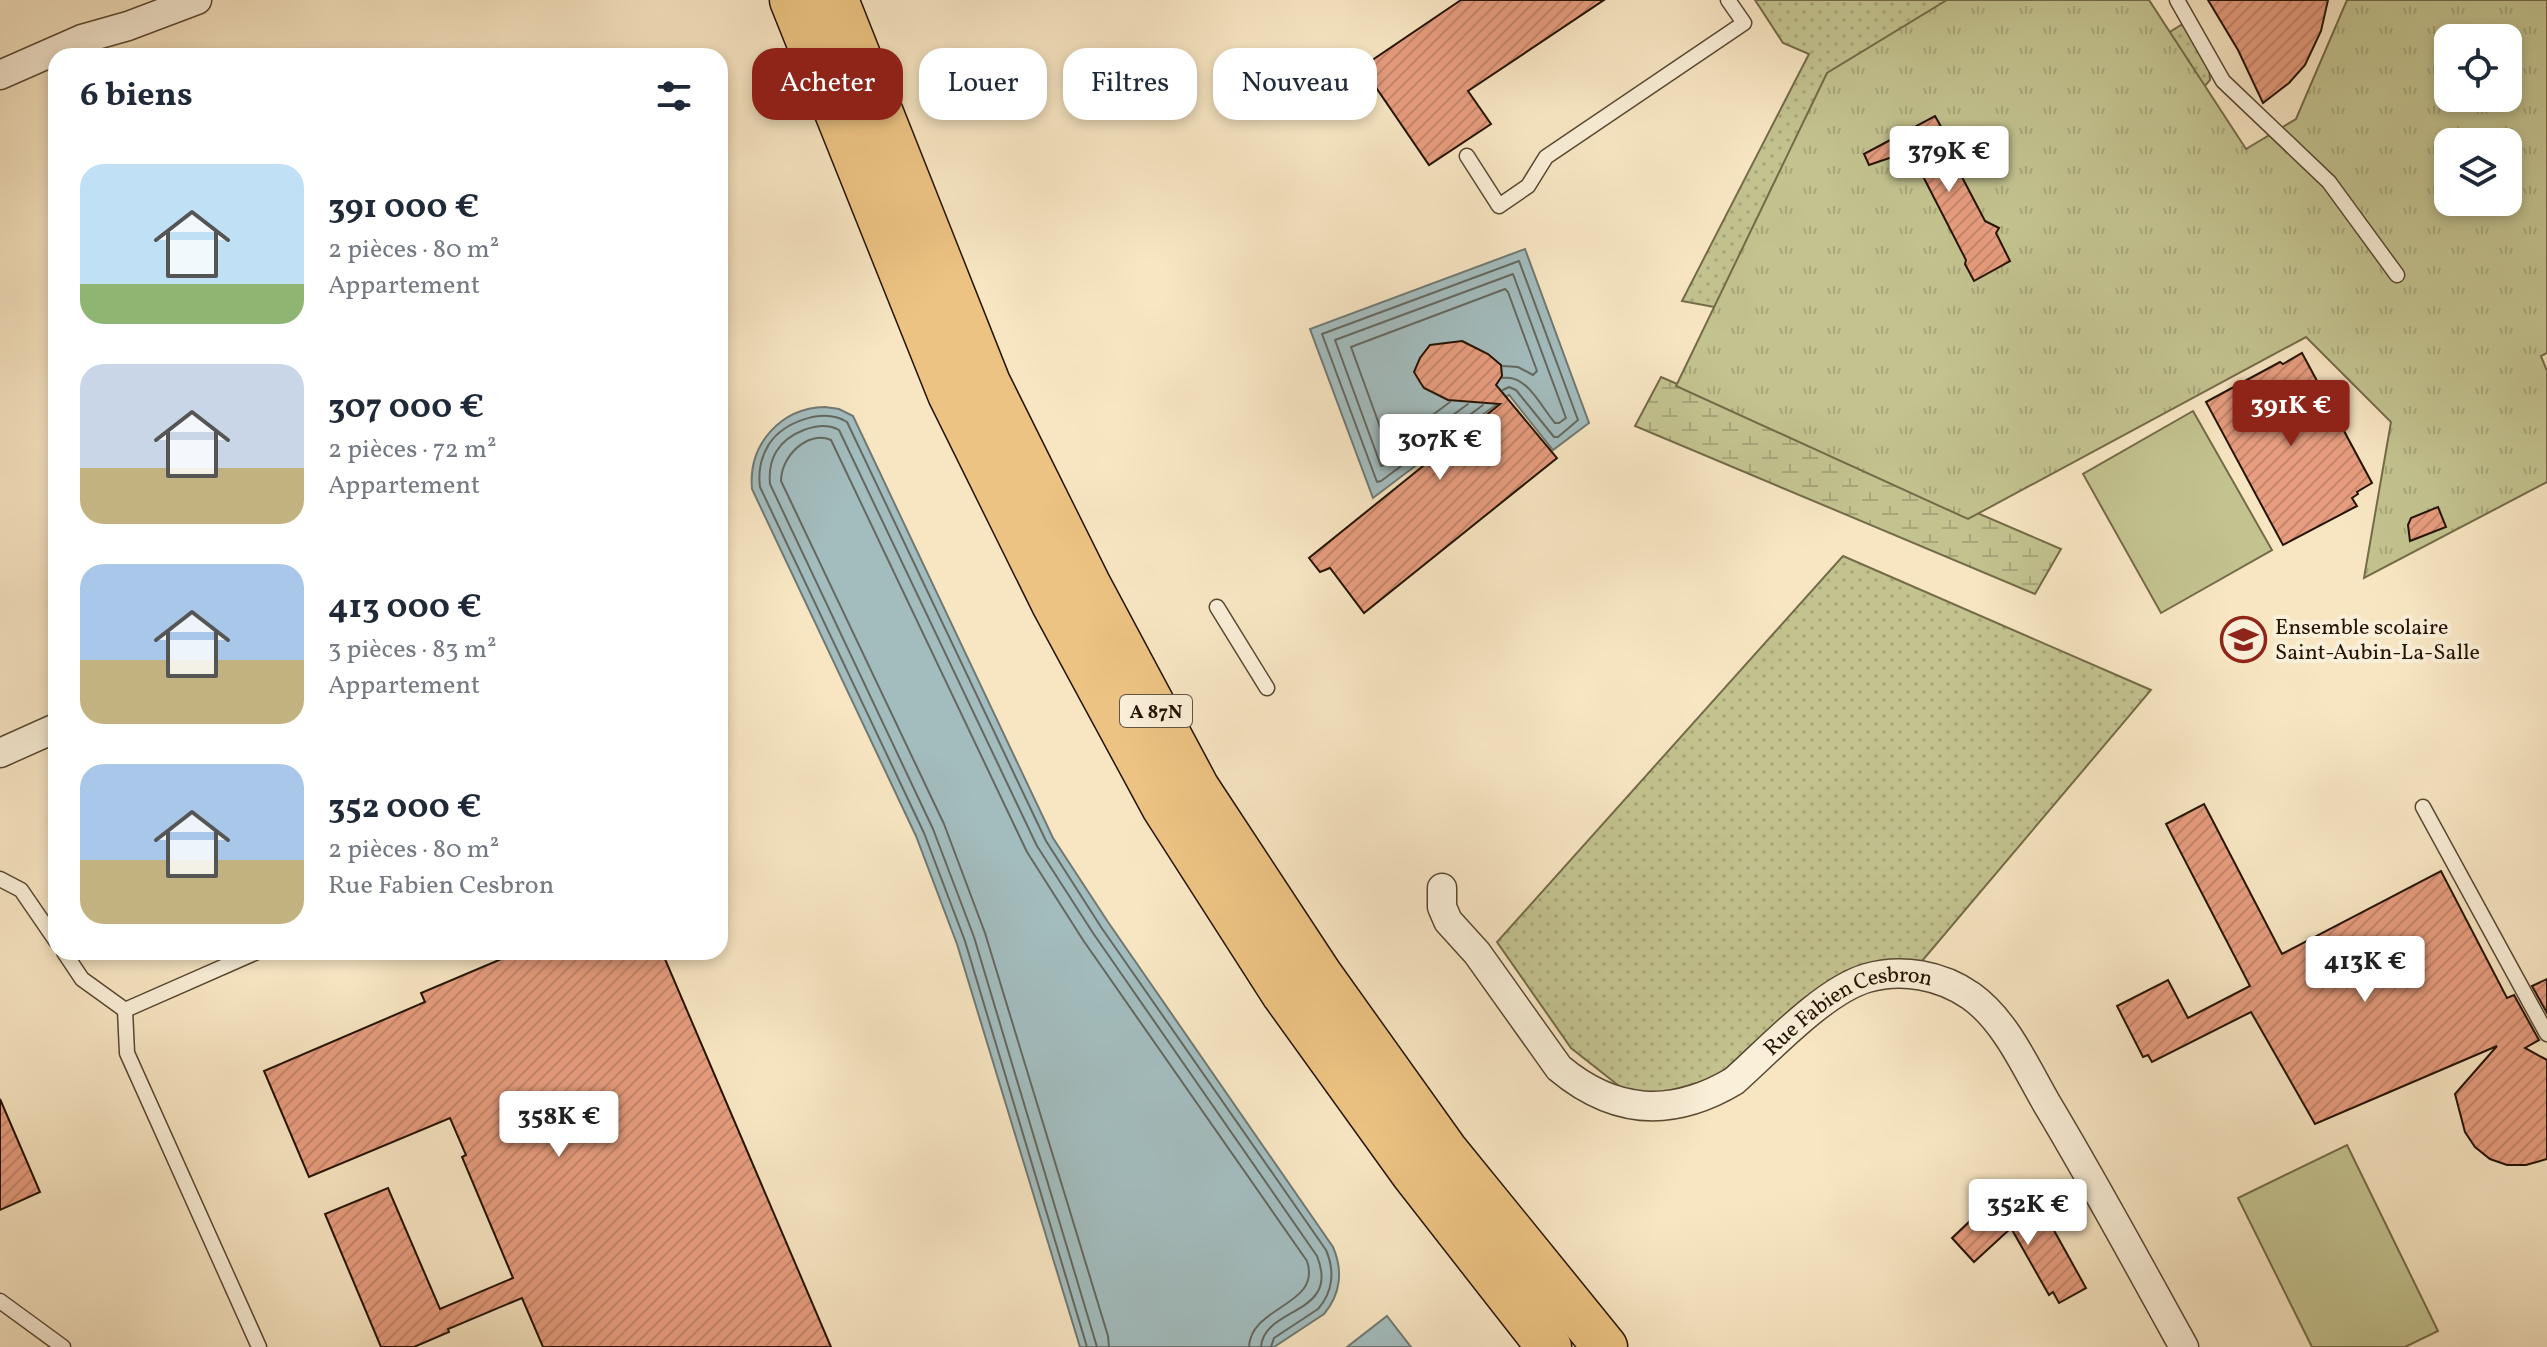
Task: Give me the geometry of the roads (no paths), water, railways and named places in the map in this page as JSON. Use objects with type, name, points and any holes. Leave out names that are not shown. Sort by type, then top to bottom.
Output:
[{"type":"highway","name":"A 87N","points":[[792,0],[950,394],[1054,604],[1164,807],[1284,994],[1413,1173],[1549,1347]]},
{"type":"highway","name":"A 87N","points":[[836,0],[988,383],[1088,584],[1197,788],[1320,975],[1445,1150],[1605,1347]]},
{"type":"street","points":[[62,48],[197,0]]},
{"type":"street","points":[[0,75],[48,54]]},
{"type":"street","points":[[0,753],[48,732]]},
{"type":"street","name":"Rue Fabien Cesbron","points":[[1442,888],[1442,907],[1448,921],[1477,953],[1559,1068],[1595,1094],[1638,1106],[1660,1107],[1699,1099],[1717,1091],[1734,1081],[1827,998],[1867,978],[1911,974],[1933,978],[1972,997],[1989,1012],[2018,1054],[2094,1183],[2184,1347]]},
{"type":"lane","points":[[1467,156],[1499,206],[1528,186],[1546,157],[1744,23],[1728,0]]},
{"type":"lane","points":[[2177,0],[2223,81],[2329,182],[2397,275]]},
{"type":"lane","points":[[1217,607],[1267,688]]},
{"type":"lane","points":[[2423,807],[2547,1034]]},
{"type":"lane","points":[[0,879],[21,890],[48,929]]},
{"type":"lane","points":[[69,960],[82,979],[125,1010]]},
{"type":"lane","points":[[125,1010],[239,960]]},
{"type":"lane","points":[[125,1010],[127,1053],[259,1347]]},
{"type":"lane","points":[[0,1301],[63,1347]]},
{"type":"water","points":[[1525,249],[1589,423],[1553,450],[1509,395],[1373,498],[1310,329]]},
{"type":"water","points":[[825,407],[853,416],[1053,838],[1333,1247],[1339,1282],[1330,1306],[1324,1314],[1274,1347],[1080,1347],[957,944],[916,836],[752,489],[755,458],[770,432],[794,414]]},
{"type":"water","points":[[1387,1316],[1411,1347],[1347,1347]]},
{"type":"place","name":"Ensemble scolaire Saint-Aubin-La-Salle","points":[[2244,639]]}]
